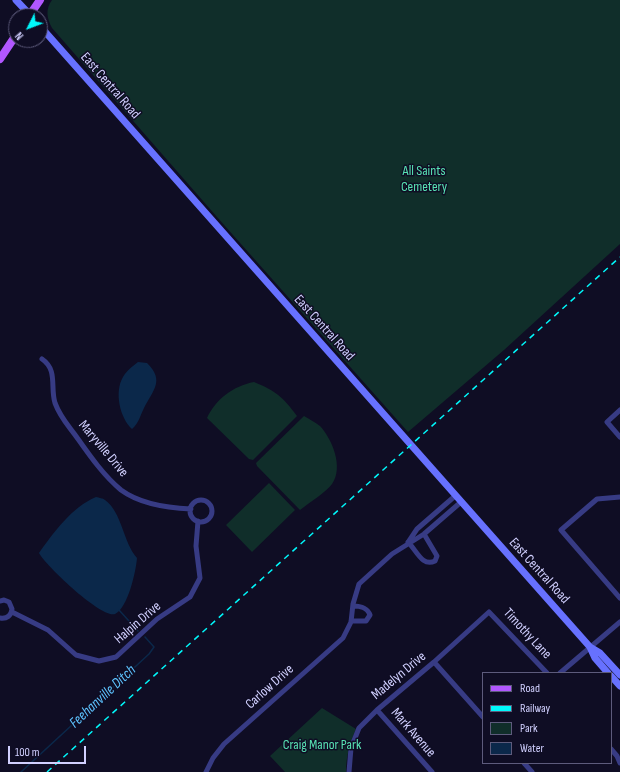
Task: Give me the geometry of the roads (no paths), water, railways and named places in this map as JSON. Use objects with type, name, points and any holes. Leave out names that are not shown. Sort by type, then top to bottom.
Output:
[{"type":"main road","points":[[16,0],[23,8]]},
{"type":"main road","name":"East Central Road","points":[[48,35],[590,647],[595,658],[607,672]]},
{"type":"main road","points":[[0,59],[8,47]]},
{"type":"main road","name":"East Central Road","points":[[590,647],[600,653],[620,675]]},
{"type":"main road","points":[[612,677],[620,686]]},
{"type":"street","name":"Maryville Drive","points":[[42,359],[47,362],[51,369],[53,376],[53,395],[60,416],[89,455],[114,483],[129,495],[144,501],[191,509]]},
{"type":"street","points":[[620,410],[607,422],[620,437]]},
{"type":"street","name":"Carlow Drive","points":[[408,542],[417,529],[455,496]]},
{"type":"street","points":[[620,497],[597,499],[561,530],[620,598]]},
{"type":"street","points":[[204,500],[212,508],[211,515],[206,520],[198,521],[192,515],[192,505],[197,501],[204,500]]},
{"type":"street","name":"Carlow Drive","points":[[206,772],[213,758],[224,744],[343,638],[351,621],[358,584],[392,554],[408,542],[424,534],[461,502]]},
{"type":"street","name":"Halpin Drive","points":[[0,601],[4,600],[9,602],[12,607],[12,612],[48,630],[76,655],[99,662],[116,657],[157,619],[190,597],[200,578],[196,546],[198,521]]},
{"type":"street","points":[[408,542],[424,562],[429,563],[435,561],[437,556],[424,534]]},
{"type":"street","points":[[351,621],[366,621],[370,614],[364,608],[353,606]]},
{"type":"street","points":[[0,618],[7,617],[12,612]]},
{"type":"street","name":"Timothy Lane","points":[[489,612],[545,672]]},
{"type":"street","name":"Madelyn Drive","points":[[349,772],[351,748],[359,728],[377,710],[434,662],[489,612]]},
{"type":"street","name":"Timothy Lane","points":[[561,672],[620,622]]},
{"type":"street","points":[[434,662],[482,716]]},
{"type":"street","name":"Mark Avenue","points":[[377,710],[432,772]]},
{"type":"street","points":[[612,750],[620,763]]},
{"type":"street","points":[[525,764],[532,772]]},
{"type":"water","points":[[138,362],[147,363],[152,369],[155,375],[156,386],[138,422],[132,429],[124,418],[122,412],[119,390],[120,383],[125,375]]},
{"type":"water","points":[[96,497],[104,499],[111,505],[119,519],[128,544],[137,558],[133,580],[124,605],[115,614],[108,613],[87,600],[52,569],[39,553],[57,529],[71,514],[87,501]]},
{"type":"waterway","name":"Feehanville Ditch","points":[[119,610],[138,631]]},
{"type":"waterway","name":"Feehanville Ditch","points":[[21,772],[149,654],[154,647],[145,637]]},
{"type":"railway","points":[[47,772],[620,257]]},
{"type":"park label","name":"All Saints Cemetery","points":[[424,180]]},
{"type":"park label","name":"Craig Manor Park","points":[[322,745]]}]
